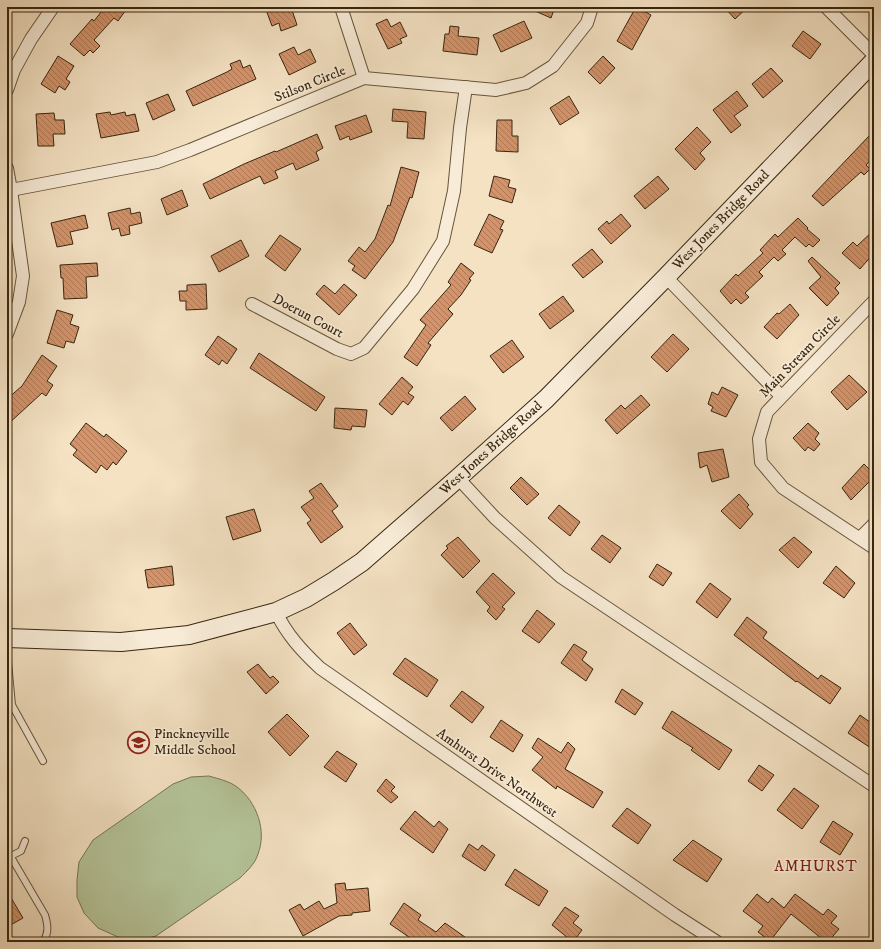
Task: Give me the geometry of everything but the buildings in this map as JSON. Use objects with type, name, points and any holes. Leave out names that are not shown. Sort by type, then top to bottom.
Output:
[{"type":"street","points":[[7,90],[14,70],[31,39],[53,7]]},
{"type":"street","points":[[341,7],[364,78]]},
{"type":"street","name":"Stilson Circle","points":[[12,190],[157,162],[190,150],[364,78],[496,90],[526,83],[553,66],[588,22],[592,7]]},
{"type":"street","points":[[826,7],[874,55]]},
{"type":"street","name":"West Jones Bridge Road","points":[[7,638],[121,642],[189,635],[276,612],[306,598],[362,562],[546,399],[874,61]]},
{"type":"street","name":"Doerun Court","points":[[252,304],[332,347],[351,354],[364,348],[413,289],[443,240],[454,191],[460,128],[466,88]]},
{"type":"street","points":[[7,168],[12,190],[23,276],[19,302],[7,334]]},
{"type":"street","points":[[666,277],[781,396]]},
{"type":"street","name":"Main Stream Circle","points":[[874,301],[767,412],[759,439],[761,462],[783,488],[874,548]]},
{"type":"street","points":[[458,478],[496,518],[561,577],[874,786]]},
{"type":"street","points":[[860,538],[874,524]]},
{"type":"street","name":"Amhurst Drive Northwest","points":[[276,612],[282,625],[301,651],[320,668],[675,915],[717,942]]},
{"type":"lane","points":[[7,650],[9,707],[43,761]]},
{"type":"lane","points":[[25,841],[21,851],[9,858],[45,915],[48,925],[46,937],[43,942]]},
{"type":"green space","points":[[209,776],[237,787],[244,793],[255,809],[261,827],[261,845],[257,858],[253,864],[240,878],[156,936],[137,941],[118,937],[98,928],[84,913],[77,897],[79,862],[93,840],[173,784],[191,777]]},
{"type":"place","name":"Pinckneyville Middle School","points":[[139,742]]},
{"type":"district","name":"AMHURST","points":[[816,866]]}]
